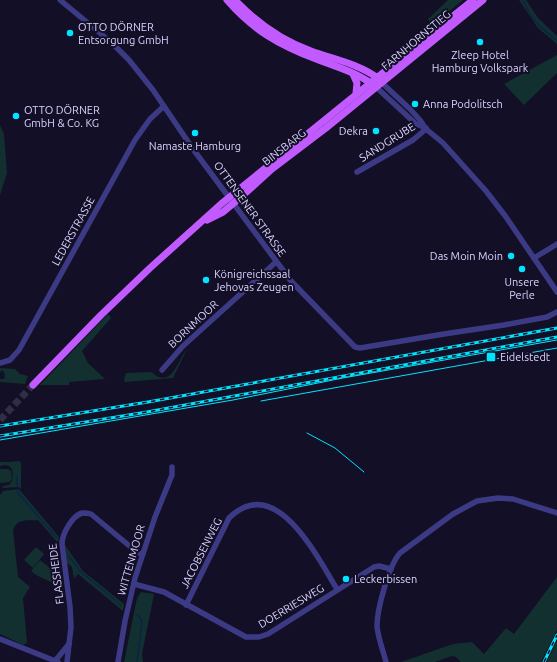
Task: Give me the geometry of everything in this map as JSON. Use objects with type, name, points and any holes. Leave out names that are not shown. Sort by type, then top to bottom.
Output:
[{"type":"main road","points":[[227,0],[244,18],[275,42],[301,54],[353,74],[369,82],[376,88]]},
{"type":"main road","points":[[235,0],[263,24],[287,40],[356,67],[376,77],[382,82]]},
{"type":"main road","name":"FARNHORNSTIEG","points":[[376,77],[473,0]]},
{"type":"main road","name":"FARNHORNSTIEG","points":[[382,82],[483,0]]},
{"type":"main road","points":[[353,74],[357,83],[356,94]]},
{"type":"main road","name":"BINSBARG","points":[[33,385],[101,315],[150,268],[229,197],[376,77]]},
{"type":"main road","name":"BINSBARG","points":[[198,225],[223,212],[278,165],[304,146],[382,82]]},
{"type":"street","name":"OTTENSENER STRASSE","points":[[60,0],[120,51],[153,90],[193,150],[234,203],[276,262],[303,294],[355,347],[360,348],[504,325],[547,316],[557,312]]},
{"type":"street","points":[[382,82],[410,109],[426,129]]},
{"type":"street","points":[[376,88],[416,124],[426,129],[443,143],[506,217],[557,292]]},
{"type":"street","name":"LEDERSTRASSE","points":[[0,363],[10,360],[18,350],[135,140],[150,119],[164,106]]},
{"type":"street","name":"SANDGRUBE","points":[[357,172],[413,140],[426,129]]},
{"type":"street","points":[[534,258],[557,244]]},
{"type":"street","name":"BORNMOOR","points":[[162,370],[183,346],[276,262]]},
{"type":"street","name":"WITTENMOOR","points":[[118,662],[125,621],[142,554],[172,475],[172,467]]},
{"type":"street","points":[[386,662],[378,628],[377,616],[394,561],[400,553],[453,514],[477,501],[498,498],[513,499],[557,512]]},
{"type":"street","name":"JACOBSENWEG","points":[[186,605],[229,518],[245,507],[255,505],[264,506],[275,510],[285,516],[296,526],[306,539],[337,589]]},
{"type":"street","name":"FLASSHEIDE","points":[[67,662],[71,627],[62,544],[64,531],[79,515],[84,513],[92,514],[138,553],[142,554]]},
{"type":"street","name":"DOERRIESWEG","points":[[134,584],[164,592],[246,637],[260,637],[268,634],[374,567],[379,566],[391,570]]},
{"type":"street","points":[[0,639],[56,661],[69,643]]},
{"type":"green space","points":[[448,0],[463,0],[442,17],[429,21],[428,19]]},
{"type":"green space","points":[[519,0],[526,0],[538,18],[557,36],[557,44],[538,28]]},
{"type":"green space","points":[[557,55],[557,73],[524,105],[504,84]]},
{"type":"green space","points":[[0,125],[4,134],[7,173],[0,195]]},
{"type":"green space","points":[[108,314],[111,318],[82,351],[88,363],[105,379],[69,382],[69,385],[40,385]]},
{"type":"green space","points":[[187,349],[173,378],[125,382],[124,380],[126,373],[151,372],[158,377],[164,378],[169,376]]},
{"type":"green space","points":[[0,368],[15,369],[20,374],[28,376],[25,384],[0,382],[0,379],[4,379],[5,376],[3,370],[0,372]]},
{"type":"green space","points":[[20,461],[21,489],[19,487],[2,488],[3,486],[9,485],[12,481],[13,474],[10,467],[4,465],[0,466],[0,462]]},
{"type":"green space","points":[[0,469],[8,469],[11,471],[12,478],[10,482],[0,483]]},
{"type":"green space","points":[[19,489],[59,537],[58,543],[38,520],[26,520],[20,522],[13,530],[18,577],[30,587],[23,598],[27,643],[23,645],[0,634],[0,495],[3,491]]},
{"type":"green space","points":[[65,545],[83,571],[124,604],[123,611],[78,574],[74,579],[72,567],[67,563]]},
{"type":"green space","points":[[36,547],[44,554],[33,568],[24,560]]},
{"type":"green space","points":[[40,560],[63,579],[60,588],[54,582],[53,583],[36,575],[31,571]]},
{"type":"green space","points":[[557,577],[557,630],[541,662],[461,662],[456,657],[452,656],[435,662],[401,662],[453,644],[472,642],[484,654],[506,628],[514,634]]},
{"type":"green space","points":[[141,592],[154,594],[142,654],[143,662],[124,662],[137,598]]},
{"type":"green space","points":[[557,641],[557,662],[547,662],[548,659]]},
{"type":"waterway","points":[[523,0],[534,20],[557,41]]},
{"type":"waterway","points":[[17,476],[17,487]]},
{"type":"waterway","points":[[17,490],[56,537]]},
{"type":"waterway","points":[[68,555],[80,571],[121,605]]},
{"type":"waterway","points":[[137,615],[141,618],[142,622],[137,662]]},
{"type":"tunnel","points":[[0,420],[33,385]]},
{"type":"tram line","points":[[0,440],[233,400],[343,378],[557,340]]},
{"type":"tram line","points":[[261,401],[557,348]]},
{"type":"tram line","points":[[307,433],[335,448],[364,472]]},
{"type":"railway","points":[[0,426],[148,402],[557,328]]},
{"type":"railway","points":[[0,436],[147,412],[557,337]]},
{"type":"railway","points":[[544,662],[557,635]]},
{"type":"place","name":"OTTO DÖRNER Entsorgung GmbH","points":[[70,33]]},
{"type":"place","name":"Zleep Hotel Hamburg Volkspark","points":[[480,42]]},
{"type":"place","name":"Anna Podolitsch","points":[[415,104]]},
{"type":"place","name":"OTTO DÖRNER GmbH & Co. KG","points":[[16,116]]},
{"type":"place","name":"Dekra","points":[[376,131]]},
{"type":"place","name":"Namaste Hamburg","points":[[195,133]]},
{"type":"place","name":"Das Moin Moin","points":[[511,256]]},
{"type":"place","name":"Unsere Perle","points":[[522,269]]},
{"type":"place","name":"Königreichssaal Jehovas Zeugen","points":[[206,280]]},
{"type":"place","name":"Eidelstedt","points":[[491,357]]},
{"type":"place","name":"Leckerbissen","points":[[346,579]]}]
